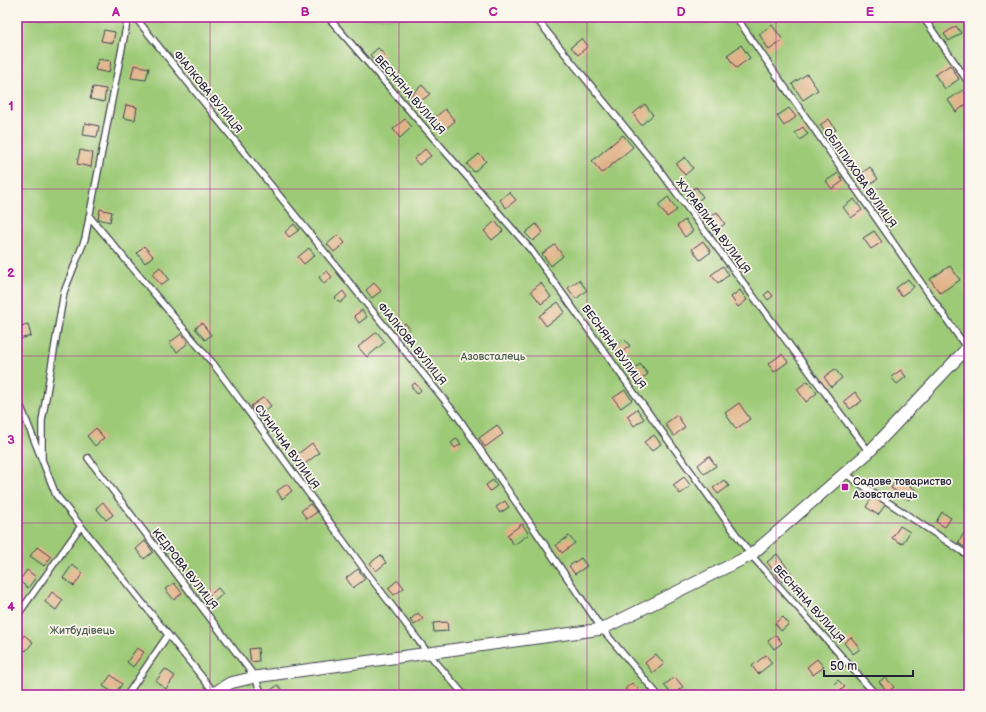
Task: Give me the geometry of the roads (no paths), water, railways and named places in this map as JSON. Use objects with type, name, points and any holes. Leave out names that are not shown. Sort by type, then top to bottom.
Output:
[{"type":"street","points":[[214,694],[230,683],[255,677],[602,629],[751,555],[868,452],[968,348]]},
{"type":"lane","points":[[42,460],[42,421],[64,292],[84,239],[128,17]]},
{"type":"lane","name":"ФІАЛКОВА ВУЛИЦЯ","points":[[135,17],[458,417],[602,629],[658,695]]},
{"type":"lane","name":"ВЕСНЯНА ВУЛИЦЯ","points":[[328,17],[531,250],[751,555],[876,695]]},
{"type":"lane","name":"ЖУРАВЛИНА ВУЛИЦЯ","points":[[535,17],[655,164],[868,452]]},
{"type":"lane","name":"ОБЛІПИХОВА ВУЛИЦЯ","points":[[736,17],[968,348]]},
{"type":"lane","points":[[923,17],[969,83]]},
{"type":"lane","name":"СУНИЧНА ВУЛИЦЯ","points":[[89,216],[215,366],[428,653],[464,695]]},
{"type":"lane","points":[[17,399],[56,495],[214,694]]},
{"type":"lane","name":"КЕДРОВА ВУЛИЦЯ","points":[[88,458],[255,677],[262,695]]},
{"type":"lane","points":[[844,473],[969,556]]},
{"type":"lane","points":[[17,616],[81,526]]},
{"type":"lane","points":[[127,695],[168,635]]},
{"type":"place","name":"Садове товариство Азовсталець","points":[[845,487]]},
{"type":"park label","name":"Азовсталець","points":[[493,356]]},
{"type":"park label","name":"Житбудівець","points":[[82,630]]}]
